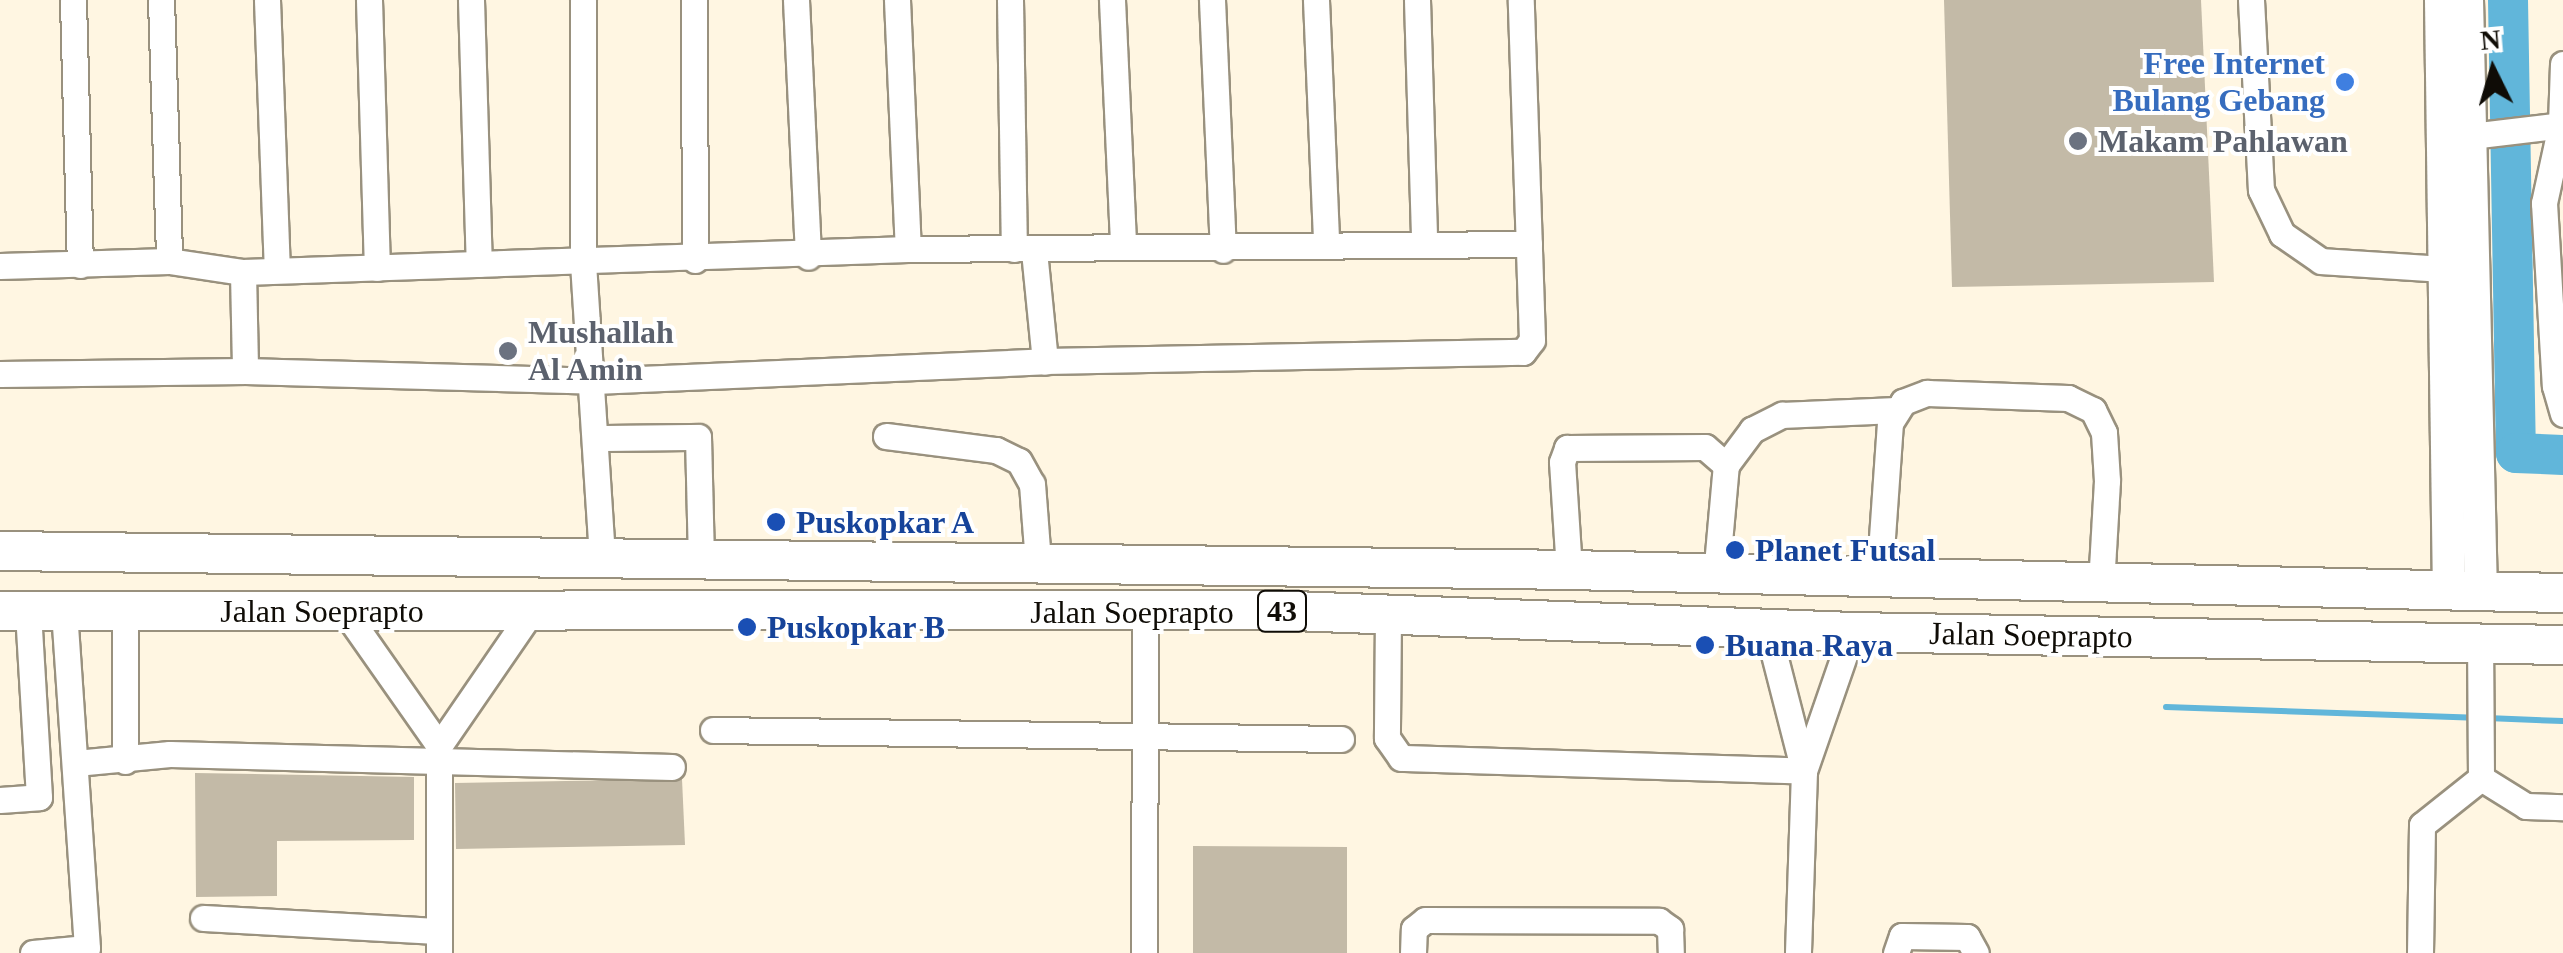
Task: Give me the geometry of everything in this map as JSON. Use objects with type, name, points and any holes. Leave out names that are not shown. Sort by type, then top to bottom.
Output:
[{"type":"highway","name":"Jalan Soeprapto","points":[[0,551],[1569,570],[2101,586],[2563,593]]},
{"type":"highway","points":[[1265,569],[1266,610]]},
{"type":"highway","name":"Jalan Soeprapto","points":[[31,611],[346,613],[533,608],[1145,614],[1266,610],[1852,632],[2563,645]]},
{"type":"main road","points":[[2440,0],[2467,138]]},
{"type":"main road","points":[[2465,594],[2458,270],[2467,138],[2467,0]]},
{"type":"street","points":[[73,0],[80,266]]},
{"type":"street","points":[[161,0],[168,261]]},
{"type":"street","points":[[267,0],[278,268]]},
{"type":"street","points":[[369,0],[377,268]]},
{"type":"street","points":[[471,0],[479,264]]},
{"type":"street","points":[[583,0],[583,263],[594,381],[602,556]]},
{"type":"street","points":[[694,0],[695,260]]},
{"type":"street","points":[[796,0],[808,257]]},
{"type":"street","points":[[897,0],[908,248]]},
{"type":"street","points":[[1010,0],[1024,250],[1045,362]]},
{"type":"street","points":[[1112,0],[1123,244]]},
{"type":"street","points":[[1212,0],[1224,250]]},
{"type":"street","points":[[1316,0],[1326,242]]},
{"type":"street","points":[[1417,0],[1424,243]]},
{"type":"street","points":[[0,374],[244,371],[594,381],[1045,362],[1523,352],[1532,340],[1520,0]]},
{"type":"street","points":[[2252,0],[2261,190],[2282,234],[2321,261],[2458,270]]},
{"type":"street","points":[[2563,64],[2562,125],[2544,203],[2554,386],[2563,414]]},
{"type":"street","points":[[2467,138],[2562,125]]},
{"type":"street","points":[[0,266],[168,261],[244,272],[278,268],[808,257],[908,248],[1024,250],[1123,244],[1224,250],[1326,242],[1529,244]]},
{"type":"street","points":[[244,272],[244,371]]},
{"type":"street","points":[[1716,576],[1726,465],[1752,430],[1782,415],[1895,410],[1928,392],[2085,403],[2104,434],[2101,586]]},
{"type":"street","points":[[1878,580],[1895,410]]},
{"type":"street","points":[[886,436],[996,450],[1019,460],[1032,484],[1038,562]]},
{"type":"street","points":[[596,438],[698,437],[701,557]]},
{"type":"street","points":[[1569,570],[1562,462],[1567,448],[1705,447],[1726,465]]},
{"type":"street","points":[[203,918],[439,942],[439,754],[533,608]]},
{"type":"street","points":[[31,611],[76,763],[87,950],[33,953]]},
{"type":"street","points":[[0,800],[39,798],[31,611]]},
{"type":"street","points":[[125,760],[126,611]]},
{"type":"street","points":[[346,613],[439,754]]},
{"type":"street","points":[[1144,953],[1145,614]]},
{"type":"street","points":[[1388,614],[1387,738],[1401,758],[1804,771]]},
{"type":"street","points":[[1767,627],[1804,771],[1798,953]]},
{"type":"street","points":[[1804,771],[1852,632]]},
{"type":"street","points":[[2480,644],[2481,778]]},
{"type":"street","points":[[712,730],[1144,733],[1341,739]]},
{"type":"street","points":[[76,763],[170,754],[439,754],[672,767]]},
{"type":"street","points":[[2481,778],[2526,806],[2563,807]]},
{"type":"street","points":[[2420,953],[2422,825],[2481,778]]},
{"type":"street","points":[[1413,953],[1414,929],[1426,920],[1659,921],[1670,929],[1671,953]]},
{"type":"street","points":[[1896,953],[1902,936],[1967,937],[1976,953]]},
{"type":"building","name":"Makam Pahlawan","points":[[1944,0],[2201,0],[2214,282],[1952,287]]},
{"type":"building","points":[[195,773],[414,777],[414,840],[277,841],[277,896],[196,897]]},
{"type":"building","points":[[682,779],[685,845],[456,849],[455,783]]},
{"type":"building","points":[[1193,846],[1347,847],[1347,953],[1193,953]]},
{"type":"waterway","points":[[2508,0],[2516,453],[2563,455]]},
{"type":"waterway","points":[[2166,707],[2475,718]]},
{"type":"waterway","points":[[2487,718],[2563,721]]},
{"type":"place","name":"Free Internet Bulang Gebang","points":[[2345,82]]},
{"type":"place","name":"Makam Pahlawan","points":[[2078,141]]},
{"type":"place","name":"Mushallah Al Amin","points":[[508,351]]},
{"type":"place","name":"Puskopkar A","points":[[776,522]]},
{"type":"place","name":"Planet Futsal","points":[[1735,550]]},
{"type":"place","name":"Puskopkar B","points":[[747,627]]},
{"type":"place","name":"Buana Raya","points":[[1705,645]]}]
